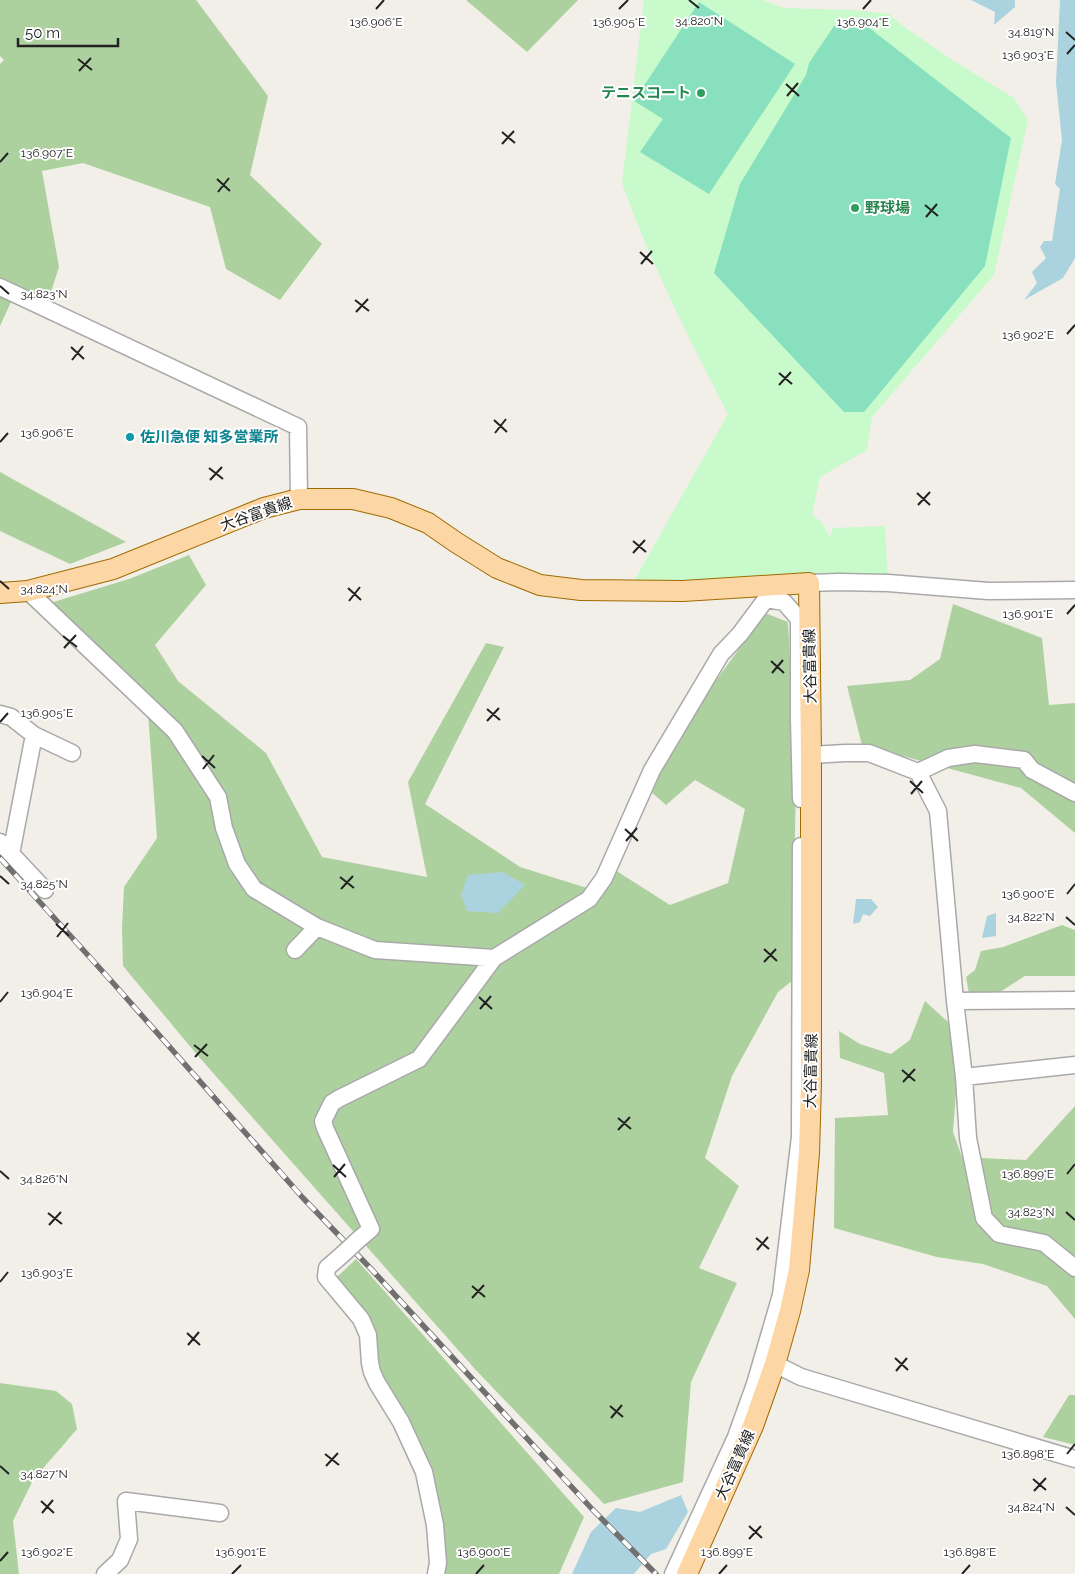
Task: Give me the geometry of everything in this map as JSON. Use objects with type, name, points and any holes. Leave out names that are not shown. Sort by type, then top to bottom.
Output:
[{"type":"main road","name":"大谷富貴線","points":[[0,593],[28,591],[113,569],[264,508],[298,499],[353,499],[391,508],[428,523],[497,568],[540,585],[581,590],[771,592],[809,583],[811,1084],[809,1153],[799,1270],[775,1364],[753,1426],[687,1574]]},
{"type":"street","points":[[0,287],[298,427],[298,499]]},
{"type":"street","points":[[809,583],[888,583],[988,591],[1075,590]]},
{"type":"street","points":[[28,591],[176,731],[218,797],[224,828],[237,864],[254,889],[317,927],[374,950],[494,958]]},
{"type":"street","points":[[436,1574],[438,1563],[435,1525],[424,1472],[401,1422],[372,1372],[368,1335],[361,1319],[326,1277],[327,1268],[371,1230],[323,1121],[332,1103],[338,1099],[419,1059],[494,958],[589,899],[604,878],[652,770],[721,654],[740,634],[771,592],[784,602],[800,619],[799,719],[802,790],[800,1137],[781,1295],[755,1384],[736,1437],[673,1574]]},
{"type":"street","points":[[0,714],[11,717],[34,736],[72,753]]},
{"type":"street","points":[[12,854],[34,736]]},
{"type":"street","points":[[811,755],[869,753],[918,772],[938,811],[968,1138],[984,1218],[999,1234],[1044,1243],[1075,1268]]},
{"type":"street","points":[[918,772],[948,758],[976,754],[1024,760],[1032,770],[1075,793]]},
{"type":"street","points":[[0,842],[45,890]]},
{"type":"street","points":[[295,950],[317,927]]},
{"type":"street","points":[[955,1001],[1075,1000]]},
{"type":"street","points":[[964,1078],[1075,1065]]},
{"type":"street","points":[[775,1364],[801,1378],[1075,1459]]},
{"type":"street","points":[[105,1574],[120,1560],[129,1539],[126,1502],[220,1513]]},
{"type":"green space","points":[[0,0],[196,0],[268,96],[250,175],[322,244],[280,300],[226,269],[210,207],[83,163],[42,171],[59,267],[48,301],[11,302],[0,326],[0,64],[4,60],[0,56]]},
{"type":"green space","points":[[466,0],[578,0],[527,52]]},
{"type":"green space","points":[[644,0],[763,0],[784,8],[853,10],[889,14],[903,26],[954,61],[1014,98],[1028,120],[994,275],[872,417],[867,450],[820,477],[812,514],[823,524],[830,537],[833,528],[885,526],[888,583],[629,590],[728,414],[658,271],[622,183]]},
{"type":"green space","points":[[699,2],[795,64],[709,194],[640,152],[663,119],[634,101]]},
{"type":"green space","points":[[859,20],[1011,138],[985,266],[864,412],[844,412],[714,273],[740,184],[806,75],[809,63],[834,26]]},
{"type":"green space","points":[[0,472],[126,542],[70,564],[0,531]]},
{"type":"green space","points":[[189,555],[206,585],[155,645],[178,681],[266,753],[322,857],[427,877],[408,782],[486,643],[504,647],[425,804],[520,867],[587,888],[615,870],[670,905],[728,883],[745,809],[695,780],[666,805],[648,789],[712,686],[765,613],[788,622],[796,783],[792,981],[778,992],[732,1076],[705,1158],[739,1186],[699,1268],[737,1283],[691,1382],[683,1482],[604,1504],[474,1368],[199,1057],[123,966],[124,887],[157,838],[147,699],[50,603],[129,579]]},
{"type":"green space","points":[[953,604],[1042,638],[1049,705],[1075,703],[1075,833],[1021,788],[862,745],[847,686],[910,680],[940,659]]},
{"type":"green space","points":[[1062,925],[1075,930],[1075,976],[1025,976],[1000,992],[969,994],[966,977],[975,970],[981,951],[1003,947]]},
{"type":"green space","points":[[925,1001],[948,1022],[957,1079],[953,1132],[962,1157],[1026,1160],[1075,1106],[1075,1319],[1047,1286],[983,1264],[937,1257],[834,1228],[835,1118],[888,1115],[884,1073],[840,1058],[839,1031],[860,1044],[891,1054],[910,1040]]},
{"type":"green space","points":[[356,1259],[584,1517],[559,1574],[443,1574],[445,1559],[437,1488],[413,1428],[379,1368],[373,1328],[336,1278]]},
{"type":"green space","points":[[0,1383],[56,1391],[72,1404],[77,1429],[33,1480],[13,1521],[19,1574],[0,1574]]},
{"type":"green space","points":[[1069,1395],[1075,1395],[1075,1445],[1043,1437]]},
{"type":"water","points":[[971,0],[1015,0],[1015,7],[994,25],[995,12]]},
{"type":"water","points":[[1060,0],[1075,0],[1075,258],[1063,278],[1024,300],[1037,283],[1032,272],[1046,258],[1040,247],[1044,241],[1052,241],[1060,189],[1055,184],[1062,140],[1056,83]]},
{"type":"water","points":[[503,872],[525,885],[498,913],[467,911],[461,895],[468,875]]},
{"type":"water","points":[[856,899],[871,899],[878,907],[870,916],[863,914],[860,922],[853,924]]},
{"type":"water","points":[[996,913],[996,936],[982,938],[987,916]]},
{"type":"water","points":[[681,1495],[688,1512],[666,1549],[651,1554],[634,1574],[572,1574],[591,1532],[616,1508],[640,1512]]},
{"type":"railway","points":[[0,858],[303,1198],[373,1271],[592,1509],[656,1574]]},
{"type":"place","name":"テニスコート","points":[[701,93]]},
{"type":"place","name":"野球場","points":[[855,208]]},
{"type":"place","name":"佐川急便 知多営業所","points":[[130,437]]}]
